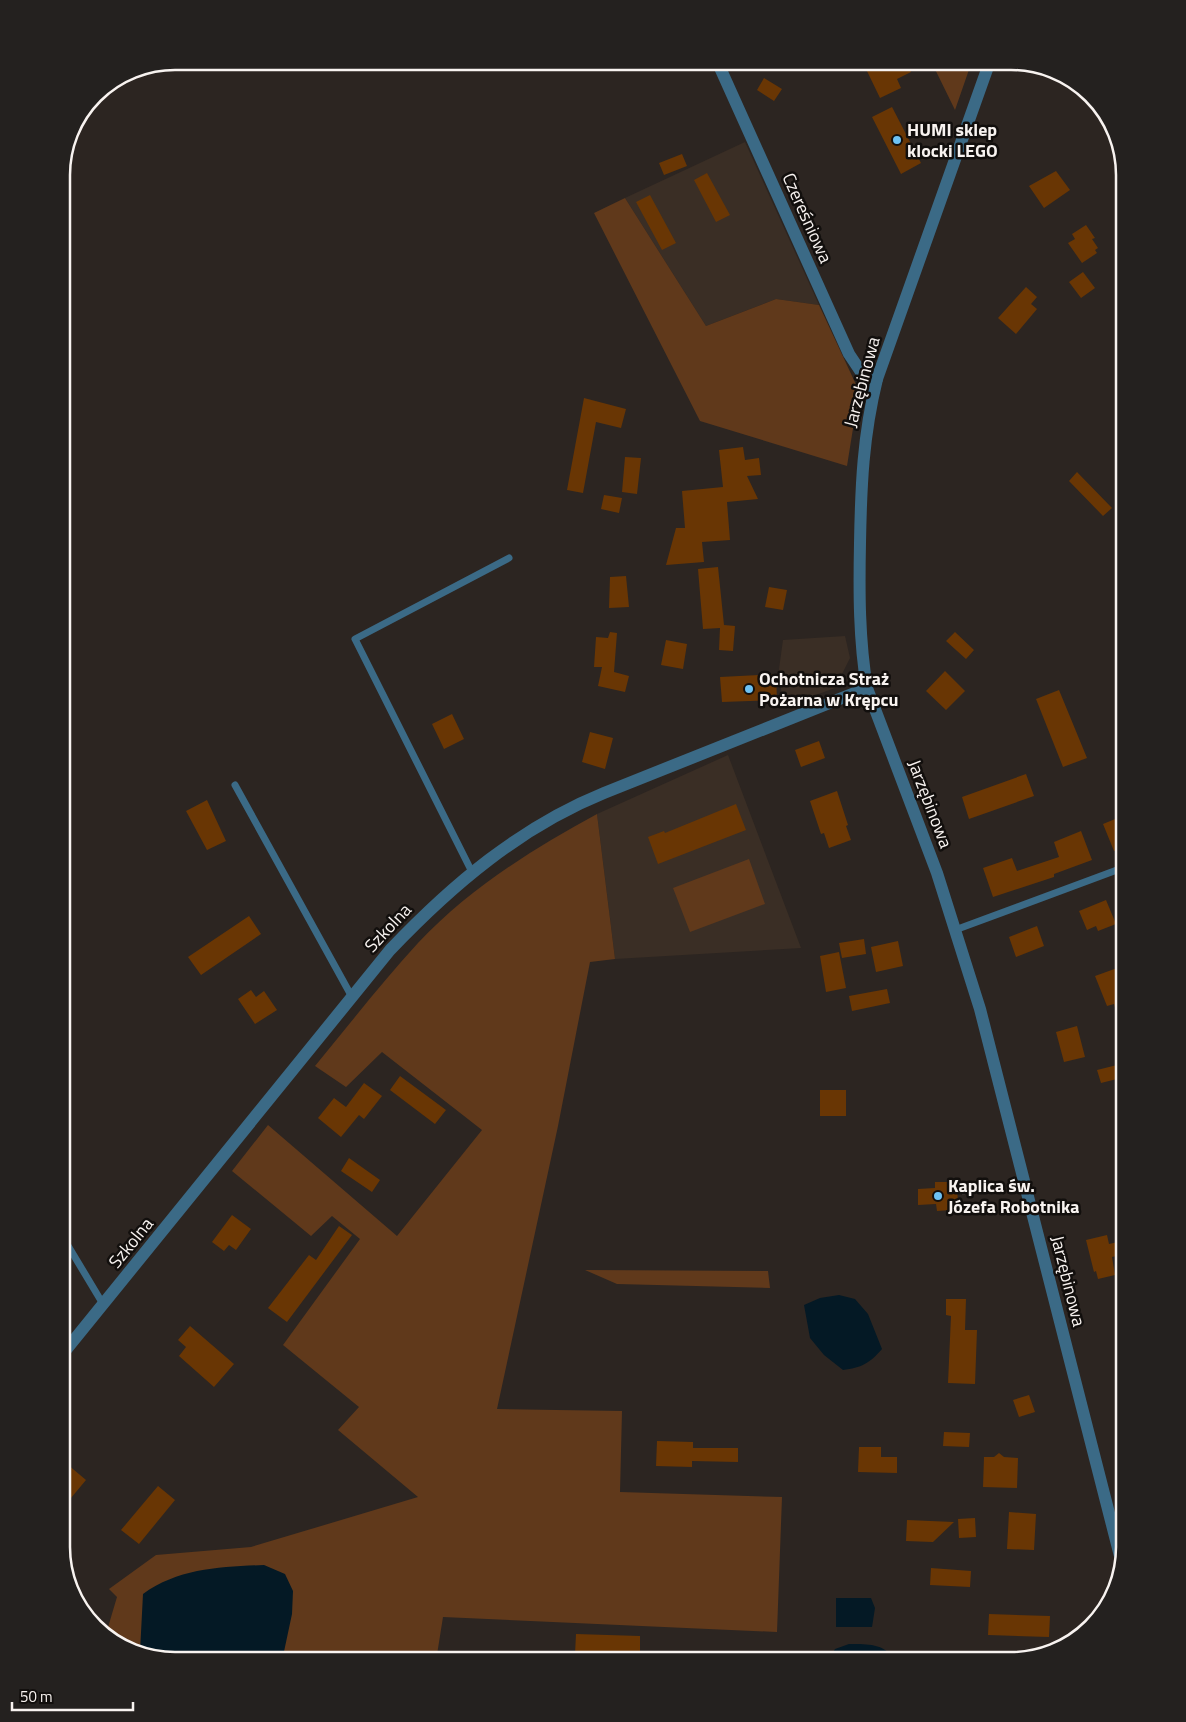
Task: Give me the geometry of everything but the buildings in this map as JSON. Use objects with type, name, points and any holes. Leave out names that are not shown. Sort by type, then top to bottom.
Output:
[{"type":"street","name":"Czereśniowa","points":[[721,70],[849,354],[862,372],[877,379]]},
{"type":"street","name":"Jarzębinowa","points":[[987,70],[877,379],[864,441],[861,477],[859,599],[862,656],[867,688],[937,873],[980,1009],[1116,1537]]},
{"type":"street","name":"Szkolna","points":[[70,1345],[390,950],[424,914],[472,872],[528,832],[600,794],[867,688]]},
{"type":"lane","points":[[472,872],[355,639],[509,558]]},
{"type":"lane","points":[[235,785],[352,997]]},
{"type":"lane","points":[[955,930],[1116,870]]},
{"type":"lane","points":[[70,1249],[103,1304]]},
{"type":"path","points":[[962,1194],[1015,1188]]},
{"type":"shaded area","points":[[935,70],[969,70],[955,110]]},
{"type":"shaded area","points":[[745,142],[819,305],[776,299],[706,326],[625,198]]},
{"type":"shaded area","points":[[625,198],[706,326],[776,299],[819,305],[859,391],[847,466],[700,421],[594,213]]},
{"type":"shaded area","points":[[845,636],[850,658],[835,688],[783,707],[779,669],[783,640]]},
{"type":"shaded area","points":[[728,755],[801,948],[615,959],[597,814]]},
{"type":"shaded area","points":[[597,814],[615,959],[590,962],[558,1126],[497,1409],[622,1411],[620,1492],[782,1497],[777,1632],[443,1617],[437,1652],[168,1652],[148,1648],[122,1638],[108,1627],[117,1597],[109,1589],[156,1555],[251,1547],[418,1497],[338,1430],[359,1407],[283,1345],[360,1239],[332,1216],[311,1236],[232,1171],[268,1125],[397,1236],[482,1130],[382,1052],[346,1087],[315,1066],[392,973],[438,923],[502,871]]},
{"type":"shaded area","points":[[749,859],[765,904],[690,932],[673,888]]},
{"type":"shaded area","points":[[585,1270],[768,1271],[770,1288],[617,1284]]},
{"type":"water","points":[[839,1295],[855,1299],[868,1314],[882,1349],[865,1364],[843,1370],[824,1355],[810,1338],[804,1305],[820,1298]]},
{"type":"water","points":[[264,1565],[285,1574],[293,1591],[292,1614],[284,1652],[168,1652],[140,1646],[143,1594],[157,1585],[186,1574],[201,1570]]},
{"type":"water","points":[[836,1598],[871,1598],[875,1608],[872,1627],[836,1627]]},
{"type":"water","points":[[849,1644],[869,1645],[887,1652],[833,1652],[835,1649]]},
{"type":"place","name":"HUMI sklep klocki LEGO","points":[[897,140]]},
{"type":"place","name":"Ochotnicza Straż Pożarna w Krępcu","points":[[749,689]]},
{"type":"place","name":"Kaplica św. Józefa Robotnika","points":[[938,1196]]}]
